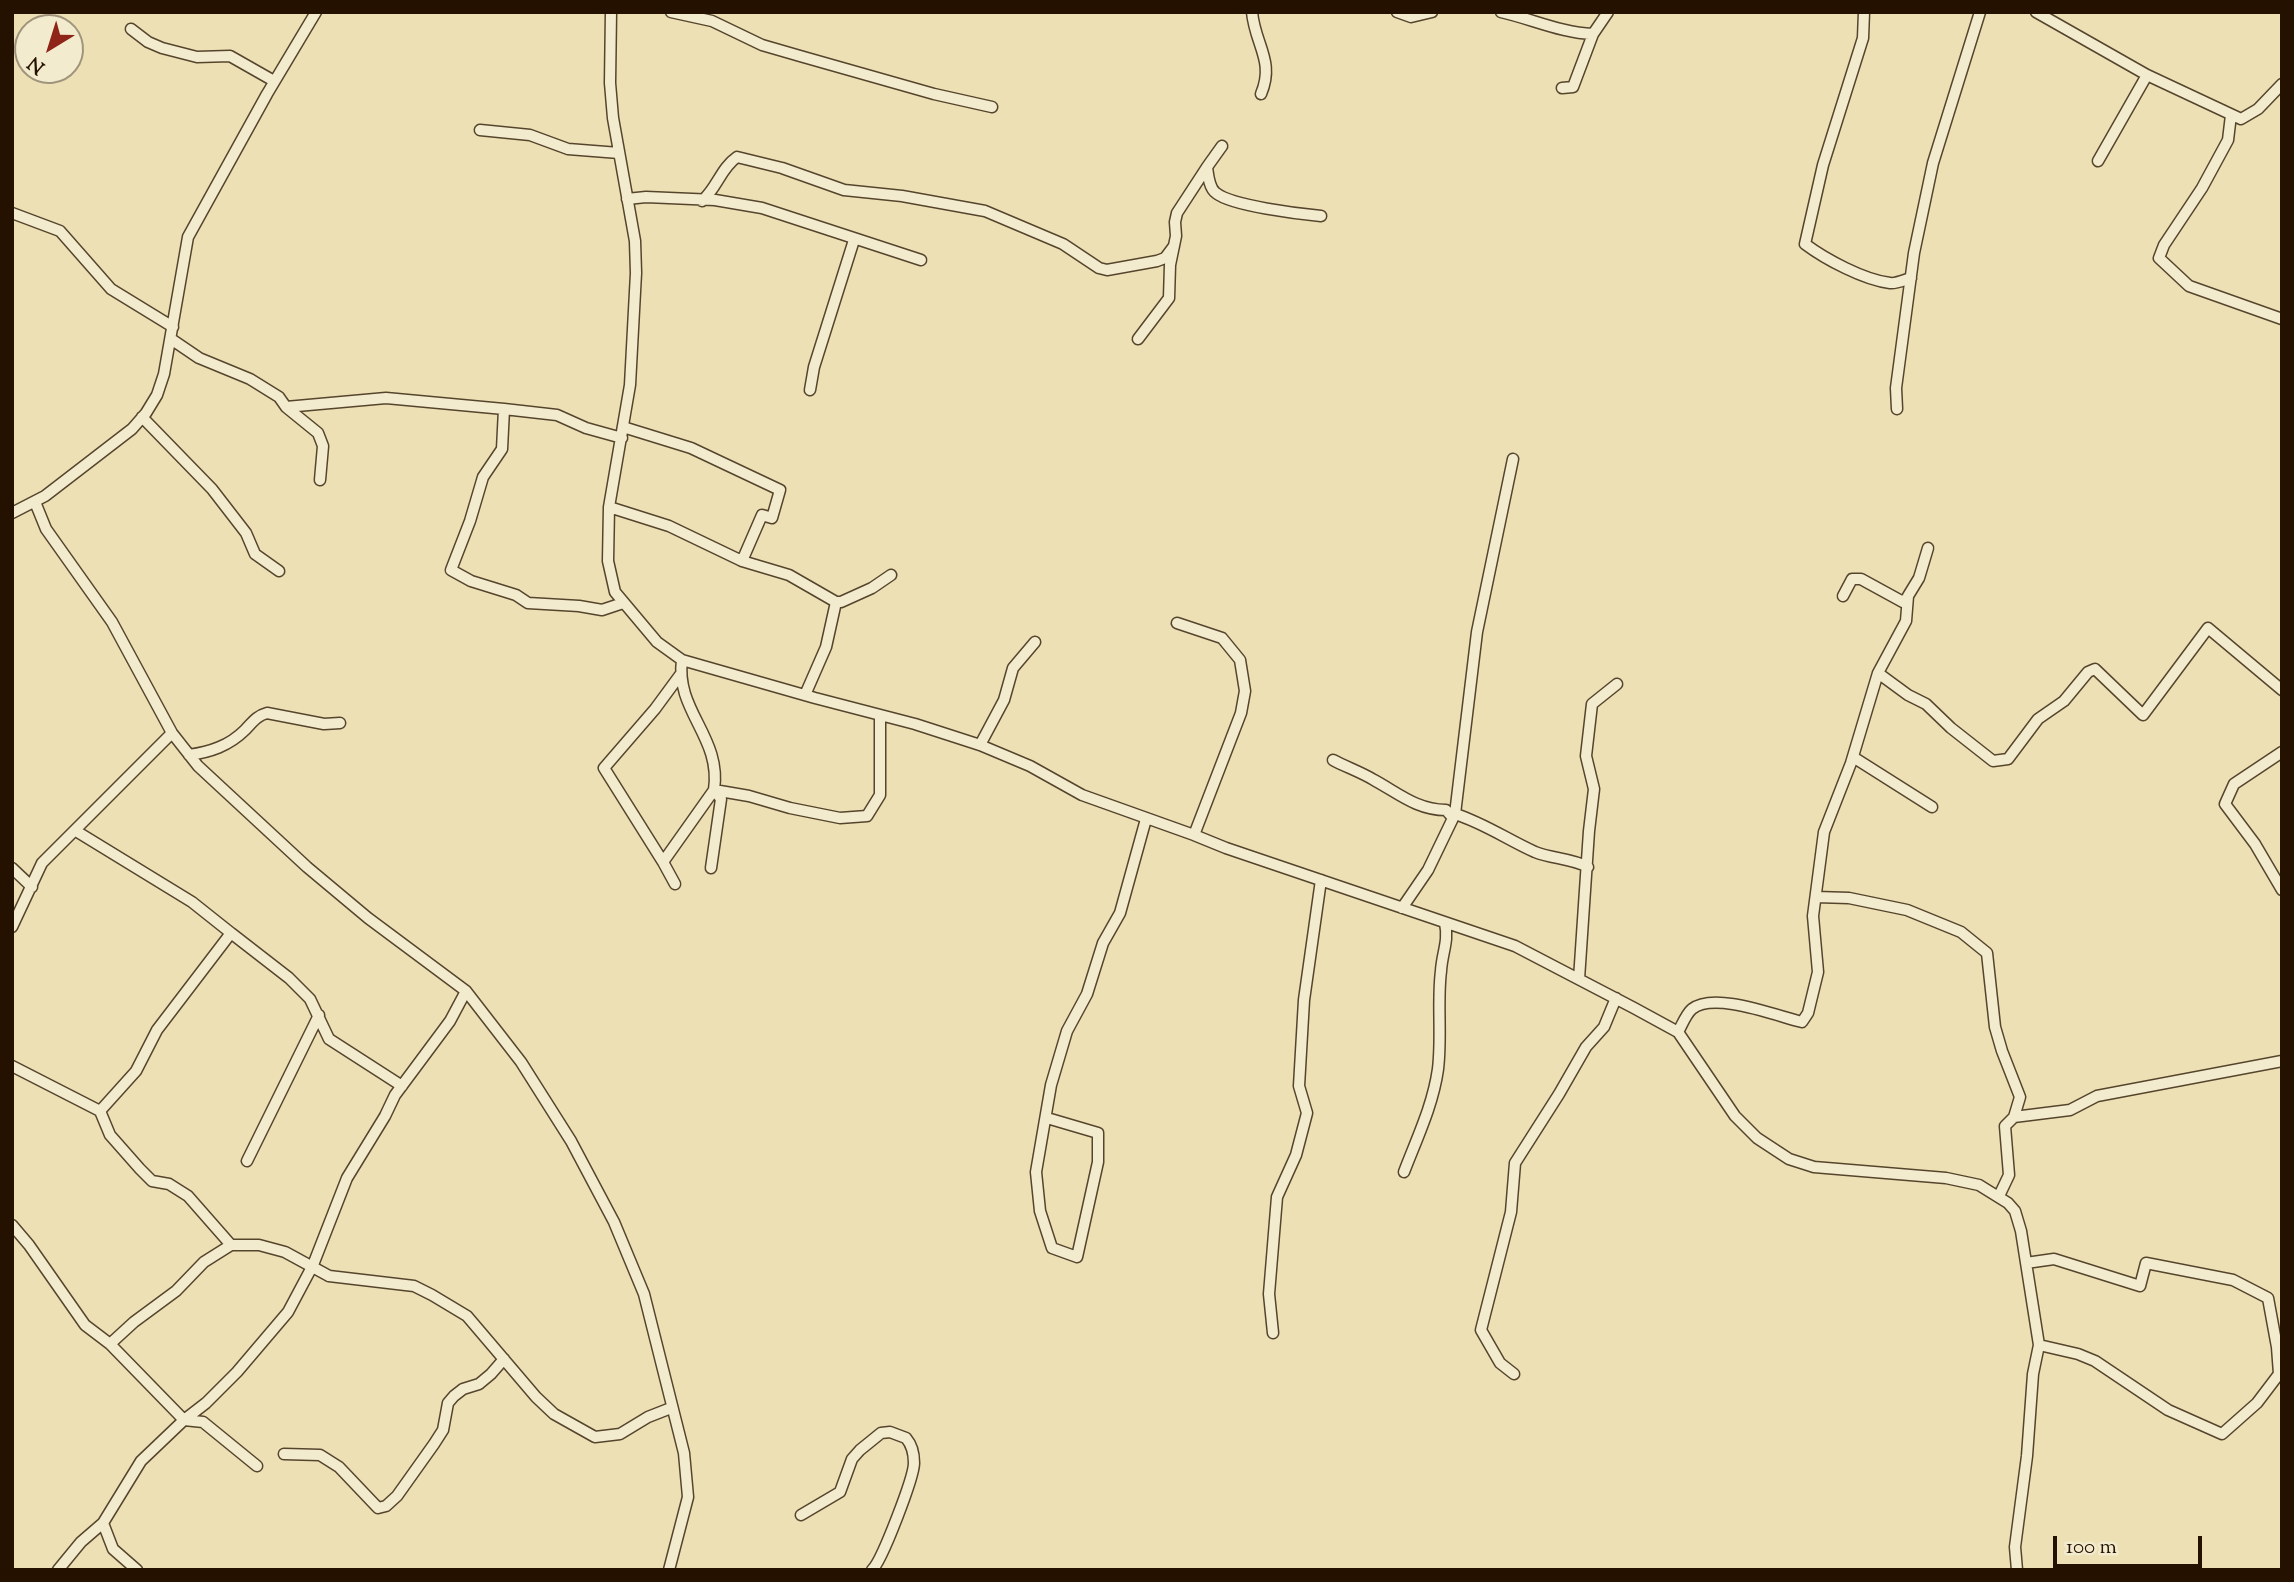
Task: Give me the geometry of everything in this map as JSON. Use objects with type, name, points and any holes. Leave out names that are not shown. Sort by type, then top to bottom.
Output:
[{"type":"street","points":[[12,513],[36,502],[132,429],[156,395],[164,374],[171,340],[188,237],[274,81],[316,12]]},
{"type":"street","points":[[611,12],[610,83],[635,241],[636,272],[630,385],[609,507],[608,561],[615,592],[657,642],[682,660],[980,745],[1030,766],[1082,795],[1226,848],[1515,946],[1678,1032],[1735,1116],[1757,1138],[1789,1159],[1814,1167],[1946,1178],[1979,1185],[1999,1196],[2015,1211],[2021,1231],[2039,1345],[2033,1374],[2027,1457],[2015,1547],[2017,1570]]},
{"type":"street","points":[[671,12],[712,21],[762,45],[934,94],[992,107]]},
{"type":"street","points":[[1397,12],[1411,16],[1432,12]]},
{"type":"street","points":[[1502,12],[1574,33],[1593,34]]},
{"type":"street","points":[[1562,88],[1573,87],[1593,34],[1608,12]]},
{"type":"street","points":[[1864,12],[1863,38],[1823,165],[1805,244],[1831,261],[1880,281],[1892,284],[1911,278]]},
{"type":"street","points":[[1897,409],[1896,388],[1911,278],[1933,163],[1941,145],[1980,12]]},
{"type":"street","points":[[2036,12],[2147,75],[2241,119],[2258,109],[2282,83]]},
{"type":"street","points":[[1250,13],[1268,69],[1261,94]]},
{"type":"street","points":[[131,29],[148,42],[162,48],[197,57],[230,56],[274,81]]},
{"type":"street","points":[[2098,161],[2147,75]]},
{"type":"street","points":[[2231,115],[2228,140],[2202,188],[2164,245],[2159,258],[2189,286],[2282,319]]},
{"type":"street","points":[[480,130],[530,135],[568,149],[619,153]]},
{"type":"street","points":[[1138,339],[1168,298],[1177,214],[1222,146]]},
{"type":"street","points":[[702,201],[710,194],[728,163],[737,157],[782,168],[844,190],[902,196],[985,211],[1063,244],[1099,268],[1107,270],[1157,261],[1165,258],[1174,246]]},
{"type":"street","points":[[1207,167],[1216,193],[1236,201],[1289,213],[1321,216]]},
{"type":"street","points":[[627,199],[646,197],[715,200],[762,208],[921,260]]},
{"type":"street","points":[[12,213],[60,231],[111,289],[173,327]]},
{"type":"street","points":[[810,390],[814,367],[854,240]]},
{"type":"street","points":[[171,340],[199,358],[250,379],[279,397],[286,407],[318,433],[322,439],[320,480]]},
{"type":"street","points":[[286,407],[386,398],[557,415],[586,428],[622,438]]},
{"type":"street","points":[[504,409],[502,449],[483,477],[451,570],[471,580],[516,595],[528,603],[602,610],[623,603]]},
{"type":"street","points":[[142,417],[212,489],[246,533],[255,554],[279,572]]},
{"type":"street","points":[[623,426],[691,448],[780,490],[772,518],[762,515],[742,561]]},
{"type":"street","points":[[1402,908],[1428,870],[1454,816],[1477,632],[1513,459]]},
{"type":"street","points":[[36,502],[46,529],[112,622],[172,733],[198,766],[307,867],[368,918],[466,991],[521,1062],[571,1140],[614,1222],[644,1294],[684,1453],[688,1497],[669,1570]]},
{"type":"street","points":[[609,507],[669,526],[742,561],[789,575],[836,602],[872,588],[891,575]]},
{"type":"street","points":[[1843,596],[1852,579],[1861,579],[1903,602],[1919,578],[1928,548]]},
{"type":"street","points":[[1678,1032],[1691,1009],[1708,1001],[1740,1005],[1802,1023],[1808,1013],[1818,972],[1813,928],[1824,832],[1853,757],[1878,673],[1906,621],[1908,596]]},
{"type":"street","points":[[805,695],[826,648],[836,602]]},
{"type":"street","points":[[1177,623],[1222,638],[1240,660],[1245,691],[1241,713],[1194,835]]},
{"type":"street","points":[[1878,673],[1908,695],[1926,704],[1993,761],[2008,759],[2038,719],[2064,702],[2088,672],[2095,669],[2143,715],[2208,628],[2282,690]]},
{"type":"street","points":[[980,745],[1004,701],[1013,668],[1035,642]]},
{"type":"street","points":[[663,862],[714,790],[717,773],[699,724],[687,705],[680,674],[682,660]]},
{"type":"street","points":[[675,884],[604,768],[655,709],[680,674]]},
{"type":"street","points":[[1579,979],[1594,789],[1586,756],[1592,704],[1617,684]]},
{"type":"street","points":[[189,755],[213,752],[236,738],[252,721],[267,713],[324,724],[340,723]]},
{"type":"street","points":[[714,790],[840,818],[867,816],[880,795],[880,715]]},
{"type":"street","points":[[12,927],[42,863],[172,733]]},
{"type":"street","points":[[2282,752],[2234,784],[2225,804],[2255,844],[2282,890]]},
{"type":"street","points":[[1853,757],[1932,807]]},
{"type":"street","points":[[1333,760],[1373,779],[1417,805],[1433,810],[1446,810],[1454,816],[1492,828],[1539,853],[1566,857],[1588,867]]},
{"type":"street","points":[[711,868],[721,799],[714,790]]},
{"type":"street","points":[[1047,1118],[1098,1133],[1098,1162],[1077,1257],[1052,1248],[1040,1211],[1036,1172],[1051,1086],[1067,1031],[1087,994],[1103,943],[1120,913],[1146,819]]},
{"type":"street","points":[[76,831],[192,902],[289,978],[310,999],[329,1039],[402,1086]]},
{"type":"street","points":[[12,868],[32,887]]},
{"type":"street","points":[[1273,1333],[1269,1294],[1277,1197],[1296,1155],[1307,1113],[1299,1086],[1304,1000],[1321,880]]},
{"type":"street","points":[[1816,897],[1849,898],[1907,910],[1961,932],[1987,953],[1995,1027],[2020,1097],[2014,1117],[2005,1126],[2009,1175],[1999,1196]]},
{"type":"street","points":[[1404,1172],[1425,1118],[1437,1070],[1441,1025],[1441,971],[1447,943],[1445,923]]},
{"type":"street","points":[[100,1111],[136,1071],[157,1030],[231,933]]},
{"type":"street","points":[[58,1570],[81,1542],[103,1523],[141,1461],[206,1403],[288,1312],[313,1265],[346,1178],[402,1086],[450,1021],[466,991]]},
{"type":"street","points":[[1514,1374],[1500,1363],[1480,1330],[1511,1212],[1515,1163],[1586,1047],[1604,1027],[1616,998]]},
{"type":"street","points":[[247,1161],[319,1015]]},
{"type":"street","points":[[2014,1117],[2070,1110],[2097,1096],[2282,1061]]},
{"type":"street","points":[[12,1066],[100,1111],[110,1135],[140,1169],[152,1181],[169,1184],[188,1196],[231,1245]]},
{"type":"street","points":[[12,1226],[29,1245],[85,1325],[110,1344],[184,1420],[203,1422],[257,1466]]},
{"type":"street","points":[[110,1344],[134,1322],[176,1291],[204,1262],[231,1245],[259,1245],[285,1252],[329,1276],[414,1286],[467,1316],[536,1397],[554,1414],[595,1437],[620,1434],[648,1417],[671,1408]]},
{"type":"street","points":[[2026,1263],[2054,1259],[2140,1286],[2146,1263],[2232,1280],[2268,1298],[2279,1374],[2257,1403],[2222,1434],[2168,1410],[2095,1361],[2039,1345]]},
{"type":"street","points":[[284,1454],[320,1455],[339,1467],[378,1508],[386,1506],[397,1496],[443,1430],[448,1403],[463,1390],[479,1384],[504,1359]]},
{"type":"street","points":[[801,1515],[840,1492],[852,1460],[881,1433],[890,1432],[906,1438],[913,1451],[914,1466],[910,1483],[882,1556],[872,1570]]},
{"type":"street","points":[[103,1523],[113,1549],[137,1570]]}]
